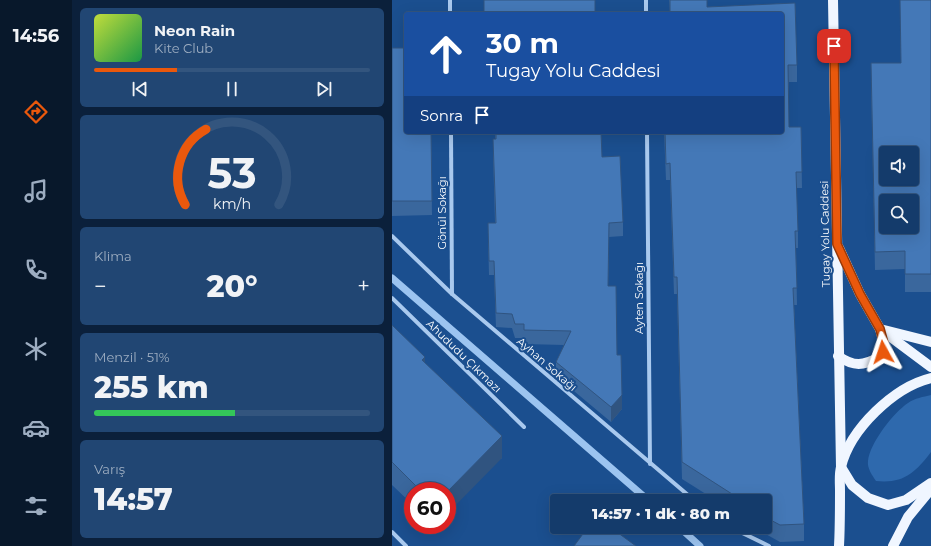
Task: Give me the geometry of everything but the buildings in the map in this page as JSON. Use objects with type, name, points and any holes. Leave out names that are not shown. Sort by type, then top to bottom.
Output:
[{"type":"main road","name":"Tugay Yolu Caddesi","points":[[833,0],[841,467],[839,546]]},
{"type":"main road","points":[[837,244],[860,294],[880,329],[884,344],[880,357],[871,362],[854,364],[838,356]]},
{"type":"main road","points":[[880,329],[931,342]]},
{"type":"main road","points":[[880,329],[931,367]]},
{"type":"main road","points":[[931,378],[912,384],[881,407],[859,430],[841,467],[852,485],[863,494],[878,502],[888,505],[906,500],[931,483]]},
{"type":"main road","points":[[893,546],[908,517],[931,489]]},
{"type":"street","points":[[450,0],[450,12]]},
{"type":"street","points":[[646,0],[646,12]]},
{"type":"street","name":"Gönül Sokağı","points":[[451,134],[452,294]]},
{"type":"street","name":"Ayten Sokağı","points":[[647,134],[650,464]]},
{"type":"street","name":"Ayhan Sokağı","points":[[392,236],[452,294],[686,494]]},
{"type":"street","name":"Ahududu Çıkmazı","points":[[392,298],[524,427]]},
{"type":"street","points":[[392,532],[406,546]]},
{"type":"street","points":[[744,534],[768,546]]},
{"type":"shaded area","points":[[931,395],[931,452],[908,476],[894,481],[876,481],[868,466],[868,461],[873,446],[883,429],[889,421],[908,403]]},
{"type":"waterway","points":[[392,278],[641,494]]},
{"type":"waterway","points":[[687,534],[700,546]]},
{"type":"route","points":[[834,46],[837,244],[860,294],[880,329],[884,344],[883,352]]}]
